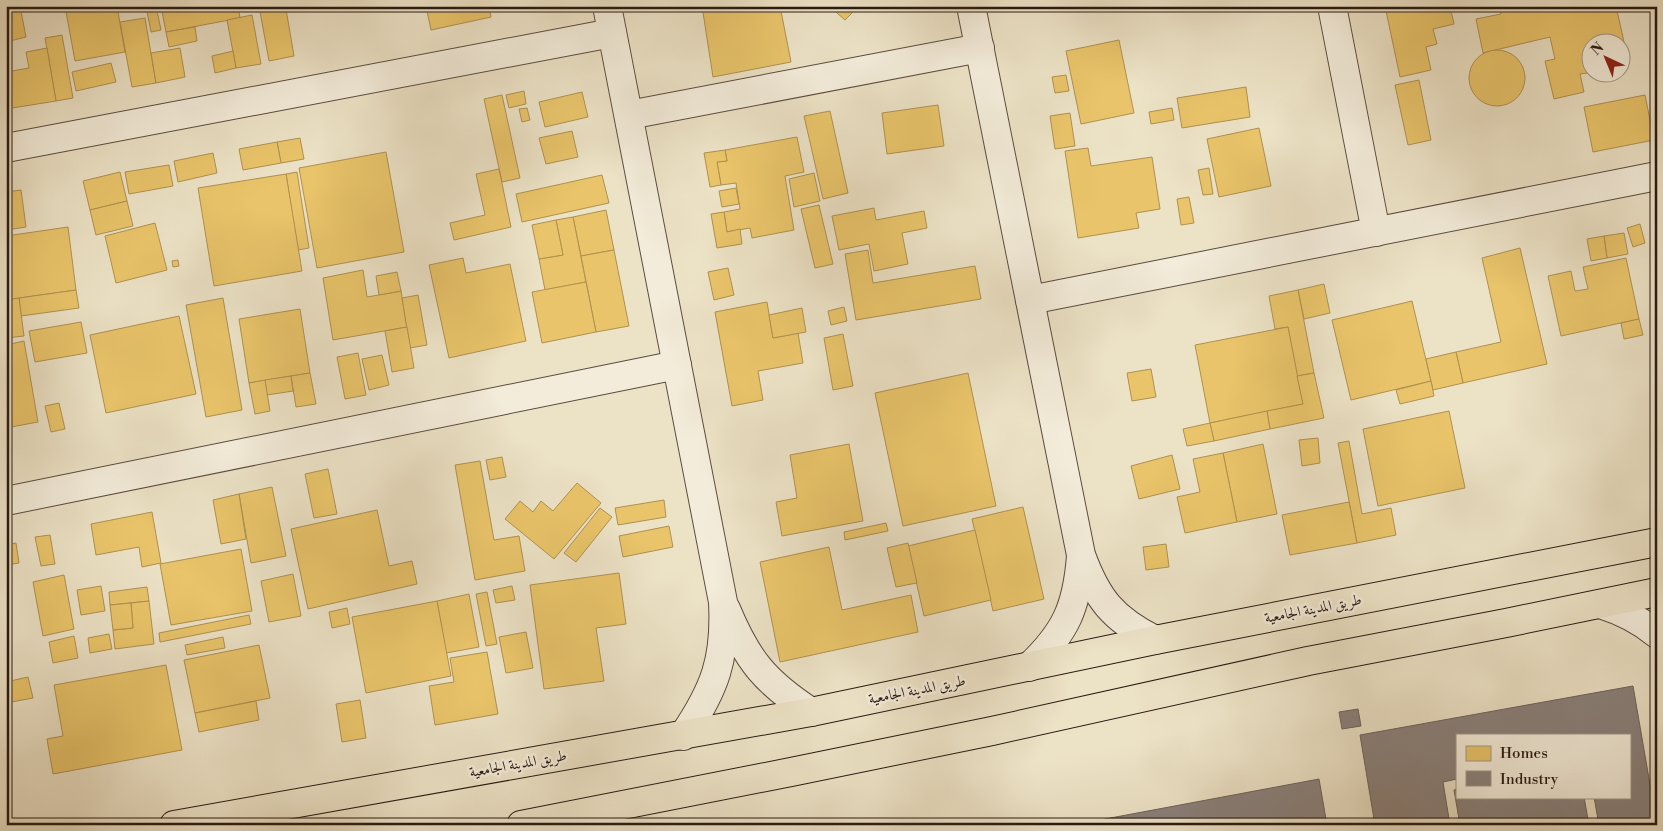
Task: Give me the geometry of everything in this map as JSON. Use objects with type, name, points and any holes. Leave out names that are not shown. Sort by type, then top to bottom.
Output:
[{"type":"main road","name":"طريق المدينة الجامعية","points":[[174,825],[811,712],[1156,640],[1657,542]]},
{"type":"main road","points":[[521,825],[992,731],[1308,661],[1657,592]]},
{"type":"street","points":[[607,6],[724,602],[725,630],[721,658],[715,677],[699,712],[683,736]]},
{"type":"street","points":[[971,6],[1081,555],[1089,577],[1101,598],[1117,616],[1135,630],[1156,640]]},
{"type":"street","points":[[1332,6],[1376,232]]},
{"type":"street","points":[[6,148],[612,33]]},
{"type":"street","points":[[629,115],[980,48]]},
{"type":"street","points":[[1030,300],[1657,176]]},
{"type":"street","points":[[6,500],[677,365]]},
{"type":"street","points":[[1029,667],[1048,650],[1063,628],[1073,606],[1079,580],[1081,555]]},
{"type":"street","points":[[724,602],[734,628],[747,653],[764,676],[785,695],[811,712]]},
{"type":"street","points":[[1600,604],[1623,611],[1643,622],[1657,634]]},
{"type":"building: Homes","points":[[6,6],[20,6],[26,37],[6,42]]},
{"type":"building: Homes","points":[[65,6],[117,6],[125,52],[75,61]]},
{"type":"building: Homes","points":[[146,6],[156,6],[161,30],[151,32]]},
{"type":"building: Homes","points":[[161,6],[238,6],[240,18],[166,32]]},
{"type":"building: Homes","points":[[259,6],[274,6],[275,11],[286,9],[294,56],[269,61]]},
{"type":"building: Homes","points":[[359,6],[382,6],[359,10]]},
{"type":"building: Homes","points":[[426,6],[489,6],[491,17],[431,30]]},
{"type":"building: Homes","points":[[702,6],[780,6],[791,62],[713,77]]},
{"type":"building: Homes","points":[[829,6],[859,6],[845,20]]},
{"type":"building: Homes","points":[[1075,6],[1119,6],[1076,12]]},
{"type":"building: Homes","points":[[1385,6],[1450,6],[1454,24],[1433,29],[1437,44],[1426,47],[1431,70],[1400,77]]},
{"type":"building: Homes","points":[[1499,6],[1616,6],[1622,32],[1580,32],[1580,82],[1582,82],[1584,92],[1554,99],[1545,61],[1555,59],[1550,37],[1483,53],[1476,19],[1501,14]]},
{"type":"building: Homes","points":[[252,15],[261,64],[236,68],[227,20]]},
{"type":"building: Homes","points":[[145,18],[156,83],[132,87],[120,22]]},
{"type":"building: Homes","points":[[195,27],[197,41],[169,47],[166,32]]},
{"type":"building: Homes","points":[[62,35],[73,98],[56,101],[45,38]]},
{"type":"building: Homes","points":[[1119,40],[1134,113],[1081,124],[1066,51]]},
{"type":"building: Homes","points":[[47,48],[56,101],[6,109],[6,72],[29,68],[26,52]]},
{"type":"building: Homes","points":[[180,48],[185,77],[156,83],[151,53]]},
{"type":"building: Homes","points":[[1497,50],[1508,52],[1517,58],[1523,67],[1525,78],[1523,89],[1517,98],[1508,104],[1497,106],[1486,104],[1477,98],[1471,89],[1469,78],[1471,67],[1477,58],[1486,52]]},
{"type":"building: Homes","points":[[233,51],[236,68],[215,73],[212,56]]},
{"type":"building: Homes","points":[[111,63],[116,82],[76,91],[72,72]]},
{"type":"building: Homes","points":[[1066,75],[1069,91],[1055,93],[1052,77]]},
{"type":"building: Homes","points":[[1419,80],[1431,140],[1408,145],[1395,85]]},
{"type":"building: Homes","points":[[1246,87],[1250,117],[1182,128],[1177,98]]},
{"type":"building: Homes","points":[[524,91],[526,104],[509,108],[506,95]]},
{"type":"building: Homes","points":[[582,92],[588,117],[545,127],[539,102]]},
{"type":"building: Homes","points":[[502,95],[520,178],[502,182],[484,99]]},
{"type":"building: Homes","points":[[1645,95],[1654,140],[1593,152],[1584,107]]},
{"type":"building: Homes","points":[[938,105],[944,146],[887,154],[882,113]]},
{"type":"building: Homes","points":[[527,108],[530,120],[522,122],[519,109]]},
{"type":"building: Homes","points":[[1172,108],[1174,120],[1151,124],[1149,112]]},
{"type":"building: Homes","points":[[830,111],[848,193],[823,199],[804,116]]},
{"type":"building: Homes","points":[[1070,113],[1075,146],[1055,149],[1050,116]]},
{"type":"building: Homes","points":[[1259,128],[1271,186],[1219,197],[1207,139]]},
{"type":"building: Homes","points":[[572,131],[578,157],[546,164],[539,138]]},
{"type":"building: Homes","points":[[797,137],[804,172],[785,176],[794,230],[752,238],[750,228],[727,232],[724,212],[740,209],[736,183],[721,185],[717,162],[727,161],[725,150]]},
{"type":"building: Homes","points":[[300,138],[304,159],[281,163],[277,142]]},
{"type":"building: Homes","points":[[277,142],[281,163],[243,170],[239,149]]},
{"type":"building: Homes","points":[[1088,148],[1091,166],[1152,157],[1160,209],[1136,213],[1139,228],[1078,238],[1065,151]]},
{"type":"building: Homes","points":[[725,150],[727,161],[717,162],[721,185],[710,187],[704,153]]},
{"type":"building: Homes","points":[[386,152],[404,252],[317,268],[299,168]]},
{"type":"building: Homes","points":[[213,153],[217,173],[178,182],[174,161]]},
{"type":"building: Homes","points":[[169,165],[173,186],[129,194],[125,172]]},
{"type":"building: Homes","points":[[1209,168],[1213,194],[1203,195],[1198,170]]},
{"type":"building: Homes","points":[[499,169],[511,227],[454,240],[450,223],[485,215],[476,174]]},
{"type":"building: Homes","points":[[120,172],[127,201],[90,210],[83,181]]},
{"type":"building: Homes","points":[[297,172],[309,248],[298,250],[286,174]]},
{"type":"building: Homes","points":[[814,173],[820,201],[794,207],[789,179]]},
{"type":"building: Homes","points":[[286,174],[302,271],[214,286],[198,188]]},
{"type":"building: Homes","points":[[602,175],[609,203],[522,222],[516,194]]},
{"type":"building: Homes","points":[[736,188],[739,204],[722,207],[719,191]]},
{"type":"building: Homes","points":[[21,190],[26,227],[6,230],[6,192]]},
{"type":"building: Homes","points":[[1189,197],[1194,223],[1181,225],[1177,199]]},
{"type":"building: Homes","points":[[127,201],[133,226],[96,235],[90,210]]},
{"type":"building: Homes","points":[[819,205],[833,264],[815,268],[801,209]]},
{"type":"building: Homes","points":[[874,208],[876,220],[924,211],[927,228],[902,233],[908,264],[874,271],[869,244],[839,250],[832,216]]},
{"type":"building: Homes","points":[[606,210],[614,250],[581,256],[573,217]]},
{"type":"building: Homes","points":[[724,212],[727,232],[740,229],[742,244],[717,248],[711,214]]},
{"type":"building: Homes","points":[[573,217],[586,282],[545,290],[539,259],[563,255],[556,220]]},
{"type":"building: Homes","points":[[556,220],[563,255],[539,259],[532,225]]},
{"type":"building: Homes","points":[[155,223],[167,270],[116,283],[105,236]]},
{"type":"building: Homes","points":[[1640,224],[1645,243],[1633,247],[1627,228]]},
{"type":"building: Homes","points":[[68,227],[76,290],[6,300],[6,236]]},
{"type":"building: Homes","points":[[1624,233],[1628,254],[1607,258],[1604,236]]},
{"type":"building: Homes","points":[[1604,236],[1607,258],[1591,261],[1587,239]]},
{"type":"building: Homes","points":[[1520,248],[1547,364],[1463,383],[1456,352],[1501,342],[1482,258]]},
{"type":"building: Homes","points":[[614,250],[629,326],[596,332],[581,256]]},
{"type":"building: Homes","points":[[868,250],[873,283],[975,266],[981,299],[856,320],[845,254]]},
{"type":"building: Homes","points":[[463,258],[466,273],[510,264],[526,341],[449,358],[429,265]]},
{"type":"building: Homes","points":[[1626,258],[1639,319],[1561,336],[1548,276],[1571,271],[1575,291],[1588,289],[1583,267]]},
{"type":"building: Homes","points":[[178,260],[179,266],[173,267],[172,261]]},
{"type":"building: Homes","points":[[728,268],[734,295],[714,300],[708,272]]},
{"type":"building: Homes","points":[[363,270],[367,297],[401,291],[407,327],[333,340],[323,278]]},
{"type":"building: Homes","points":[[397,272],[401,291],[379,295],[376,276]]},
{"type":"building: Homes","points":[[586,282],[596,332],[542,343],[532,292]]},
{"type":"building: Homes","points":[[1324,284],[1330,313],[1304,319],[1298,290]]},
{"type":"building: Homes","points":[[76,290],[79,308],[21,316],[19,298]]},
{"type":"building: Homes","points":[[1298,290],[1314,373],[1297,376],[1288,327],[1275,329],[1269,296]]},
{"type":"building: Homes","points":[[418,295],[427,345],[410,348],[402,298]]},
{"type":"building: Homes","points":[[19,298],[24,336],[6,338],[6,300]]},
{"type":"building: Homes","points":[[223,298],[242,410],[206,417],[186,305]]},
{"type":"building: Homes","points":[[1412,301],[1431,381],[1351,400],[1332,320]]},
{"type":"building: Homes","points":[[767,302],[773,338],[798,333],[803,363],[758,371],[763,400],[732,406],[715,312]]},
{"type":"building: Homes","points":[[844,307],[847,321],[831,325],[828,311]]},
{"type":"building: Homes","points":[[802,308],[806,332],[773,338],[769,315]]},
{"type":"building: Homes","points":[[300,309],[310,373],[249,383],[239,319]]},
{"type":"building: Homes","points":[[179,316],[196,394],[106,413],[90,335]]},
{"type":"building: Homes","points":[[1639,319],[1643,335],[1624,339],[1621,323]]},
{"type":"building: Homes","points":[[81,322],[87,353],[35,362],[29,331]]},
{"type":"building: Homes","points":[[407,327],[414,368],[392,372],[385,331]]},
{"type":"building: Homes","points":[[1288,327],[1303,404],[1210,423],[1195,345]]},
{"type":"building: Homes","points":[[843,334],[853,386],[833,390],[824,338]]},
{"type":"building: Homes","points":[[24,341],[38,422],[6,428],[6,345]]},
{"type":"building: Homes","points":[[1456,352],[1463,383],[1433,390],[1426,359]]},
{"type":"building: Homes","points":[[358,353],[366,395],[345,399],[337,357]]},
{"type":"building: Homes","points":[[382,355],[389,385],[369,390],[362,359]]},
{"type":"building: Homes","points":[[1151,369],[1156,397],[1132,401],[1127,373]]},
{"type":"building: Homes","points":[[310,373],[316,404],[296,407],[291,376]]},
{"type":"building: Homes","points":[[968,373],[996,506],[903,526],[875,393]]},
{"type":"building: Homes","points":[[1314,373],[1324,418],[1270,429],[1267,411],[1303,404],[1297,376]]},
{"type":"building: Homes","points":[[291,376],[293,391],[267,395],[265,380]]},
{"type":"building: Homes","points":[[265,380],[270,411],[255,414],[249,383]]},
{"type":"building: Homes","points":[[1431,381],[1434,396],[1400,404],[1396,390]]},
{"type":"building: Homes","points":[[59,403],[65,429],[51,432],[45,406]]},
{"type":"building: Homes","points":[[1267,411],[1270,429],[1214,441],[1210,423]]},
{"type":"building: Homes","points":[[1449,411],[1465,488],[1378,506],[1363,429]]},
{"type":"building: Homes","points":[[1210,423],[1214,441],[1187,446],[1183,429]]},
{"type":"building: Homes","points":[[1318,438],[1320,463],[1302,466],[1299,440]]},
{"type":"building: Homes","points":[[1349,441],[1362,514],[1391,508],[1396,535],[1357,543],[1338,443]]},
{"type":"building: Homes","points":[[849,444],[863,521],[782,536],[776,502],[797,498],[790,455]]},
{"type":"building: Homes","points":[[1263,444],[1277,514],[1237,522],[1223,453]]},
{"type":"building: Homes","points":[[1223,453],[1237,522],[1185,533],[1177,497],[1200,492],[1193,459]]},
{"type":"building: Homes","points":[[1172,455],[1180,489],[1139,499],[1131,466]]},
{"type":"building: Homes","points":[[502,457],[506,477],[490,480],[486,460]]},
{"type":"building: Homes","points":[[480,461],[494,540],[519,536],[525,571],[475,580],[455,465]]},
{"type":"building: Homes","points":[[328,469],[337,514],[314,518],[305,474]]},
{"type":"building: Homes","points":[[577,483],[601,503],[554,559],[505,519],[520,501],[533,512],[541,501],[553,511]]},
{"type":"building: Homes","points":[[272,487],[286,556],[251,563],[239,494]]},
{"type":"building: Homes","points":[[239,494],[246,539],[221,544],[213,500]]},
{"type":"building: Homes","points":[[664,500],[666,517],[618,525],[615,508]]},
{"type":"building: Homes","points":[[1349,502],[1357,543],[1290,555],[1282,515]]},
{"type":"building: Homes","points":[[1023,507],[1044,599],[993,611],[972,519]]},
{"type":"building: Homes","points":[[600,508],[612,517],[576,562],[564,553]]},
{"type":"building: Homes","points":[[377,510],[389,566],[412,561],[417,584],[308,609],[291,529]]},
{"type":"building: Homes","points":[[152,512],[161,563],[142,567],[139,547],[96,555],[91,524]]},
{"type":"building: Homes","points":[[886,523],[888,531],[845,540],[844,532]]},
{"type":"building: Homes","points":[[669,526],[673,547],[623,557],[619,536]]},
{"type":"building: Homes","points":[[975,530],[991,600],[924,616],[908,546]]},
{"type":"building: Homes","points":[[50,535],[55,564],[41,566],[35,537]]},
{"type":"building: Homes","points":[[16,543],[19,563],[7,565],[6,545]]},
{"type":"building: Homes","points":[[908,543],[917,583],[896,587],[887,548]]},
{"type":"building: Homes","points":[[1166,544],[1169,567],[1146,570],[1143,547]]},
{"type":"building: Homes","points":[[829,547],[842,610],[911,595],[918,632],[780,662],[760,562]]},
{"type":"building: Homes","points":[[241,549],[252,611],[171,625],[160,564]]},
{"type":"building: Homes","points":[[619,573],[626,624],[596,628],[604,681],[544,689],[530,585]]},
{"type":"building: Homes","points":[[293,574],[301,616],[269,622],[261,581]]},
{"type":"building: Homes","points":[[64,575],[74,629],[43,636],[33,582]]},
{"type":"building: Homes","points":[[101,586],[105,611],[81,615],[77,590]]},
{"type":"building: Homes","points":[[512,586],[515,600],[496,603],[493,590]]},
{"type":"building: Homes","points":[[147,587],[149,601],[110,605],[109,592]]},
{"type":"building: Homes","points":[[487,592],[497,644],[486,646],[476,594]]},
{"type":"building: Homes","points":[[469,594],[479,647],[446,653],[437,601]]},
{"type":"building: Homes","points":[[149,601],[154,644],[115,649],[113,630],[133,628],[131,603]]},
{"type":"building: Homes","points":[[437,601],[451,676],[366,693],[352,617]]},
{"type":"building: Homes","points":[[131,603],[133,628],[113,630],[110,605]]},
{"type":"building: Homes","points":[[347,608],[350,624],[332,628],[329,612]]},
{"type":"building: Homes","points":[[249,615],[251,624],[160,642],[159,633]]},
{"type":"building: Homes","points":[[526,632],[533,668],[506,673],[499,637]]},
{"type":"building: Homes","points":[[109,634],[112,649],[90,653],[88,638]]},
{"type":"building: Homes","points":[[74,636],[78,658],[53,663],[49,642]]},
{"type":"building: Homes","points":[[223,637],[225,648],[187,655],[185,645]]},
{"type":"building: Homes","points":[[259,645],[270,698],[195,713],[184,660]]},
{"type":"building: Homes","points":[[487,652],[498,714],[435,725],[429,686],[454,682],[450,658]]},
{"type":"building: Homes","points":[[166,665],[182,750],[53,774],[47,739],[63,736],[54,685]]},
{"type":"building: Homes","points":[[28,677],[33,698],[6,703],[6,682]]},
{"type":"building: Homes","points":[[360,700],[366,738],[342,742],[336,704]]},
{"type":"building: Homes","points":[[256,701],[259,720],[199,732],[195,713]]},
{"type":"building: Industry","points":[[1633,686],[1657,825],[1599,825],[1594,798],[1630,798],[1630,734],[1456,734],[1456,779],[1443,782],[1450,825],[1375,825],[1360,735]]},
{"type":"building: Industry","points":[[1358,709],[1361,726],[1342,729],[1339,712]]},
{"type":"building: Industry","points":[[1319,779],[1327,825],[1073,825]]},
{"type":"building: Industry","points":[[1456,789],[1456,798],[1584,798],[1589,825],[1460,825],[1454,790]]}]
